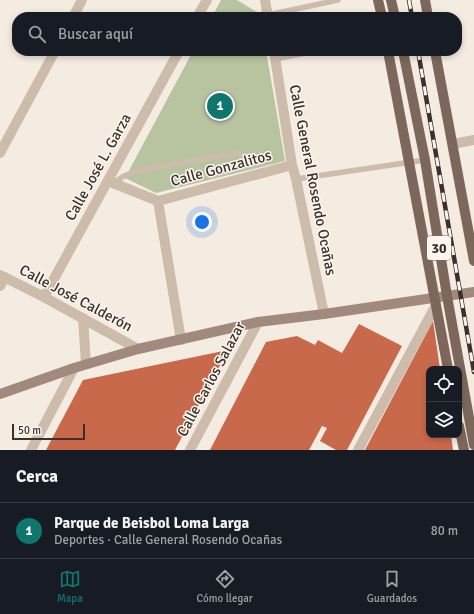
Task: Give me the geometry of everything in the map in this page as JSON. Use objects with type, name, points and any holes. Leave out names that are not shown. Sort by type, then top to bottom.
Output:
[{"type":"main road","points":[[378,0],[381,12]]},
{"type":"main road","points":[[391,0],[394,12]]},
{"type":"main road","points":[[425,0],[427,12]]},
{"type":"main road","name":"30","points":[[389,56],[436,301]]},
{"type":"main road","name":"30","points":[[404,56],[425,160],[447,296],[474,445]]},
{"type":"main road","name":"30","points":[[436,56],[474,261]]},
{"type":"main road","points":[[0,394],[86,364],[138,349],[258,322],[436,301],[447,296],[474,292]]},
{"type":"main road","points":[[436,301],[447,366]]},
{"type":"main road","points":[[462,438],[464,450]]},
{"type":"street","points":[[76,12],[82,0]]},
{"type":"street","points":[[200,12],[207,0]]},
{"type":"street","points":[[263,1],[267,12]]},
{"type":"street","points":[[0,153],[52,56]]},
{"type":"street","name":"Calle José L. Garza","points":[[44,297],[110,182],[176,56]]},
{"type":"street","name":"Calle General Rosendo Ocañas","points":[[274,56],[292,165],[324,314]]},
{"type":"street","points":[[453,144],[474,140]]},
{"type":"street","name":"Calle Gonzalitos","points":[[158,201],[292,165]]},
{"type":"street","points":[[110,182],[158,201],[181,340]]},
{"type":"street","name":"Calle José Calderón","points":[[2,280],[44,297],[138,349]]},
{"type":"street","points":[[358,450],[436,301]]},
{"type":"street","points":[[83,318],[86,364]]},
{"type":"street","name":"Calle Carlos Salazar","points":[[190,450],[258,322]]},
{"type":"street","points":[[31,450],[74,368]]},
{"type":"lane","points":[[286,12],[338,0]]},
{"type":"lane","points":[[110,182],[140,170],[240,152]]},
{"type":"lane","points":[[296,179],[425,160]]},
{"type":"green space","points":[[221,0],[237,0],[257,12],[215,12]]},
{"type":"green space","points":[[190,56],[267,56],[285,161],[156,193],[125,178]]},
{"type":"building","points":[[433,321],[440,366],[426,366],[426,438],[451,438],[453,450],[365,450]]},
{"type":"building","points":[[359,324],[402,346],[347,450],[336,450],[320,441],[327,428],[322,426],[309,450],[210,450],[266,342],[297,336],[315,345],[318,340],[342,353]]},
{"type":"building","points":[[228,350],[175,450],[46,450],[83,380]]},
{"type":"railway","points":[[409,0],[411,12]]},
{"type":"railway","points":[[419,56],[474,372]]},
{"type":"place","name":"Parque de Beisbol Loma Larga","points":[[220,106]]}]
